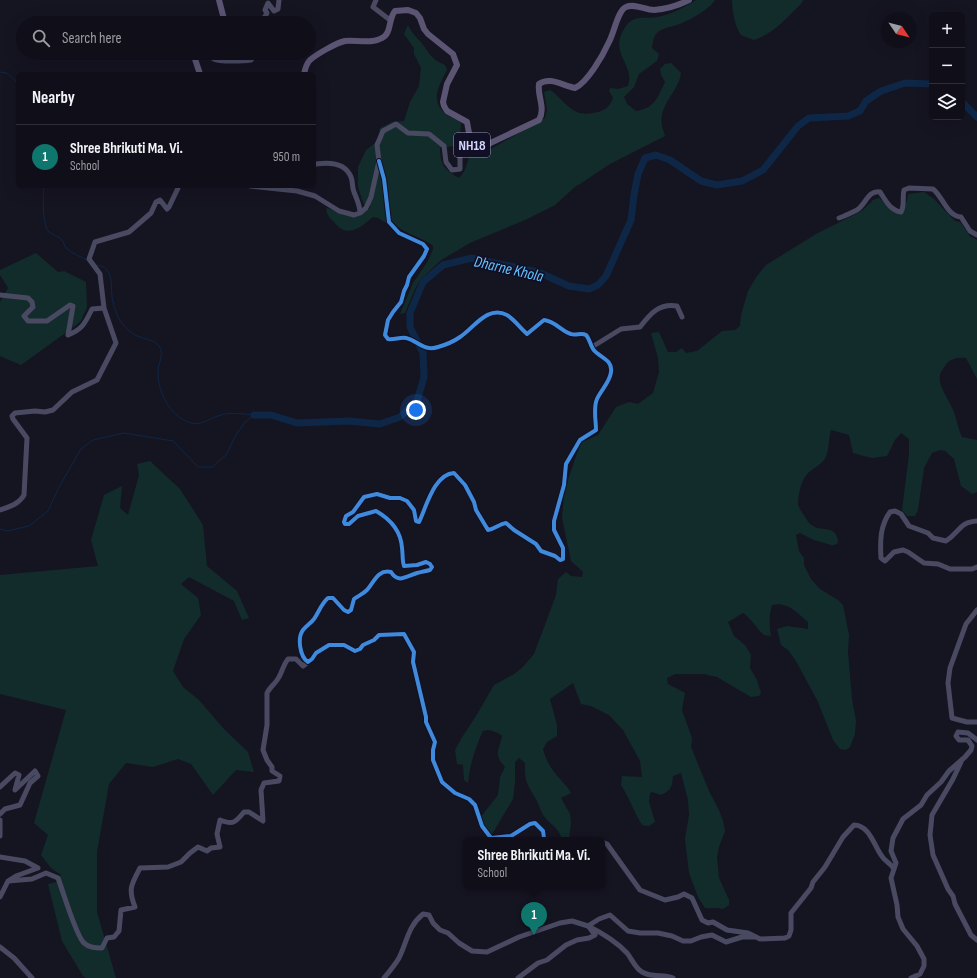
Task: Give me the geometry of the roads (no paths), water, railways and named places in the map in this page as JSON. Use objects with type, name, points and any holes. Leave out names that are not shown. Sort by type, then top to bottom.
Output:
[{"type":"main road","points":[[218,0],[223,16]]},
{"type":"main road","name":"NH18","points":[[390,20],[395,11],[408,10],[416,13],[428,34],[453,54],[457,64],[447,84],[443,102],[444,106],[447,111],[467,122],[470,142],[473,145],[482,147],[539,120],[542,112],[538,89],[539,84],[544,81],[551,80],[575,88],[580,85],[609,44],[619,14],[626,7],[635,6],[653,10],[679,5],[689,0]]},
{"type":"main road","points":[[316,56],[334,45],[344,41],[377,40],[384,38],[389,28],[390,20]]},
{"type":"main road","points":[[195,60],[199,72]]},
{"type":"main road","points":[[304,72],[310,60]]},
{"type":"street","points":[[265,16],[267,13],[265,10],[268,3],[274,11],[278,9],[279,0]]},
{"type":"street","points":[[376,0],[373,7],[390,20]]},
{"type":"street","points":[[216,60],[251,60]]},
{"type":"street","points":[[308,662],[304,660],[302,655],[300,636],[328,598],[333,598],[344,610],[348,612],[351,610],[354,599],[366,591],[380,573],[387,571],[391,572],[393,576],[405,578],[430,570],[432,567],[426,562],[417,565],[404,566],[400,538],[394,525],[386,516],[376,511],[358,516],[349,524],[344,522],[346,516],[353,512],[364,497],[377,494],[390,498],[400,498],[407,501],[414,510],[416,521],[419,522],[428,499],[436,487],[444,476],[449,473],[454,473],[465,485],[474,502],[476,510],[488,530],[506,523],[536,544],[541,551],[555,556],[560,560],[563,559],[563,548],[554,530],[554,521],[564,485],[566,464],[580,440],[596,430],[595,418],[597,400],[611,372],[611,365],[608,361],[594,350],[587,336],[583,334],[573,335],[565,332],[556,324],[544,320],[527,334],[506,314],[492,312],[481,318],[461,337],[452,342],[430,349],[407,338],[388,339],[385,335],[388,320],[401,302],[404,291],[408,285],[409,277],[424,256],[427,249],[423,244],[399,233],[389,222],[384,179],[379,161],[378,145],[383,131],[396,124],[408,134],[429,134],[444,146],[446,162],[452,170],[460,169],[460,149],[462,141],[470,142]]},
{"type":"street","points":[[269,188],[297,191],[315,196],[338,211],[354,215],[360,213],[366,208],[371,197],[379,161]]},
{"type":"street","points":[[316,164],[328,162],[334,163],[346,170],[350,175],[360,213]]},
{"type":"street","points":[[0,510],[11,506],[22,499],[24,495],[27,438],[13,420],[12,416],[15,413],[35,411],[45,412],[53,410],[72,392],[97,380],[116,343],[104,308],[100,274],[89,259],[95,242],[129,232],[151,213],[156,202],[160,200],[166,209],[169,207],[177,188]]},
{"type":"street","points":[[840,218],[857,210],[869,195],[875,192],[880,192],[890,207],[896,212],[901,212],[903,208],[902,198],[904,190],[909,188],[933,189],[944,201],[947,208],[956,216],[961,217],[970,231],[977,235]]},
{"type":"street","points":[[0,295],[28,298],[32,302],[33,307],[24,316],[28,321],[47,321],[70,305],[73,306],[68,335],[76,332],[83,326],[92,309],[104,308]]},
{"type":"street","points":[[592,347],[621,329],[640,327],[655,310],[662,306],[677,306],[682,317]]},
{"type":"street","points":[[977,521],[970,521],[962,524],[953,536],[946,541],[933,538],[928,533],[909,526],[901,514],[895,511],[890,512],[883,522],[880,546],[881,558],[885,561],[894,552],[903,550],[924,563],[938,564],[950,569],[972,569],[977,567]]},
{"type":"street","points":[[977,610],[966,624],[958,642],[950,668],[948,683],[952,718],[967,722],[977,722]]},
{"type":"street","points":[[8,882],[32,879],[46,873],[58,878],[75,927],[84,943],[93,948],[102,948],[106,938],[114,937],[119,931],[121,910],[135,907],[130,891],[140,868],[168,867],[182,862],[198,847],[207,851],[211,848],[220,847],[217,834],[220,820],[229,824],[236,821],[244,812],[249,812],[262,821],[261,790],[264,783],[279,781],[280,776],[272,771],[272,767],[263,750],[267,725],[267,693],[269,688],[280,676],[284,664],[288,659],[296,659],[303,666],[312,659],[316,652],[329,644],[344,645],[355,651],[360,649],[363,644],[374,640],[379,635],[386,634],[404,634],[414,652],[413,662],[426,722],[435,742],[433,760],[442,782],[455,793],[469,799],[475,805],[482,826],[490,837]]},
{"type":"street","points":[[911,978],[920,974],[924,966],[924,959],[917,946],[903,929],[898,917],[897,904],[891,878],[896,863],[891,851],[893,838],[903,819],[921,805],[927,795],[949,771],[962,761],[971,750],[972,746],[968,740],[959,740],[956,736],[958,732],[968,733],[977,740]]},
{"type":"street","points":[[962,761],[932,816],[930,835],[933,855],[948,889],[953,896],[958,911],[971,935],[977,940]]},
{"type":"street","points":[[0,787],[15,773],[19,775],[15,790],[35,771],[38,776],[30,784],[20,806],[5,809],[0,814]]},
{"type":"street","points":[[0,820],[0,836]]},
{"type":"street","points":[[501,837],[511,836],[530,824],[535,823],[543,831],[544,837]]},
{"type":"street","points":[[605,843],[640,890],[665,900],[684,894],[688,895],[692,898],[702,920],[713,922],[727,930],[748,933],[760,939],[785,938],[788,936],[791,930],[791,913],[812,888],[814,882],[843,837],[854,825],[858,825],[867,831],[880,854],[884,859],[891,863],[894,869]]},
{"type":"street","points":[[0,857],[25,861],[38,868],[16,876],[8,882],[0,897]]},
{"type":"street","points":[[384,978],[399,957],[410,928],[423,914],[429,915],[433,923],[440,930],[448,933],[472,951],[488,952],[519,937],[560,923],[572,921],[588,926],[611,938],[628,954],[637,968],[644,973],[648,975],[663,975],[673,978]]},
{"type":"street","points":[[588,926],[599,919],[610,915],[628,931],[658,933],[672,936],[683,941],[691,942],[700,937],[712,935],[726,942],[742,937],[754,937]]},
{"type":"street","points":[[518,978],[538,963],[547,960],[566,945],[577,940],[590,938],[595,935],[588,926]]},
{"type":"street","points":[[0,947],[14,958],[32,978]]},
{"type":"waterway","points":[[0,72],[7,73],[16,81]]},
{"type":"waterway","name":"Dharne Khola","points":[[254,415],[271,415],[297,423],[349,421],[380,424],[400,417],[417,401],[424,377],[423,353],[410,327],[410,313],[423,282],[443,265],[472,258],[538,272],[569,286],[589,289],[598,285],[606,276],[631,220],[638,174],[645,158],[656,155],[670,160],[701,181],[717,185],[742,181],[763,170],[798,126],[809,118],[848,116],[860,111],[866,101],[881,91],[905,83],[929,84]]},
{"type":"waterway","name":"Dharne Khola","points":[[965,105],[977,117]]},
{"type":"waterway","points":[[44,188],[45,223],[49,232],[61,239],[68,250],[88,261]]},
{"type":"waterway","points":[[96,265],[105,268],[109,274],[113,304],[121,322],[132,333],[153,341],[160,348],[161,357],[158,368],[159,385],[168,406],[173,412],[184,420],[194,424],[225,414],[254,415]]},
{"type":"waterway","name":"Dharne Khola","points":[[0,529],[7,531],[29,526],[48,511],[59,487],[81,449],[93,440],[124,433],[173,441],[198,467],[212,467],[226,455],[236,435],[245,422],[254,415]]},
{"type":"place","name":"Shree Bhrikuti Ma. Vi.","points":[[534,935]]}]
